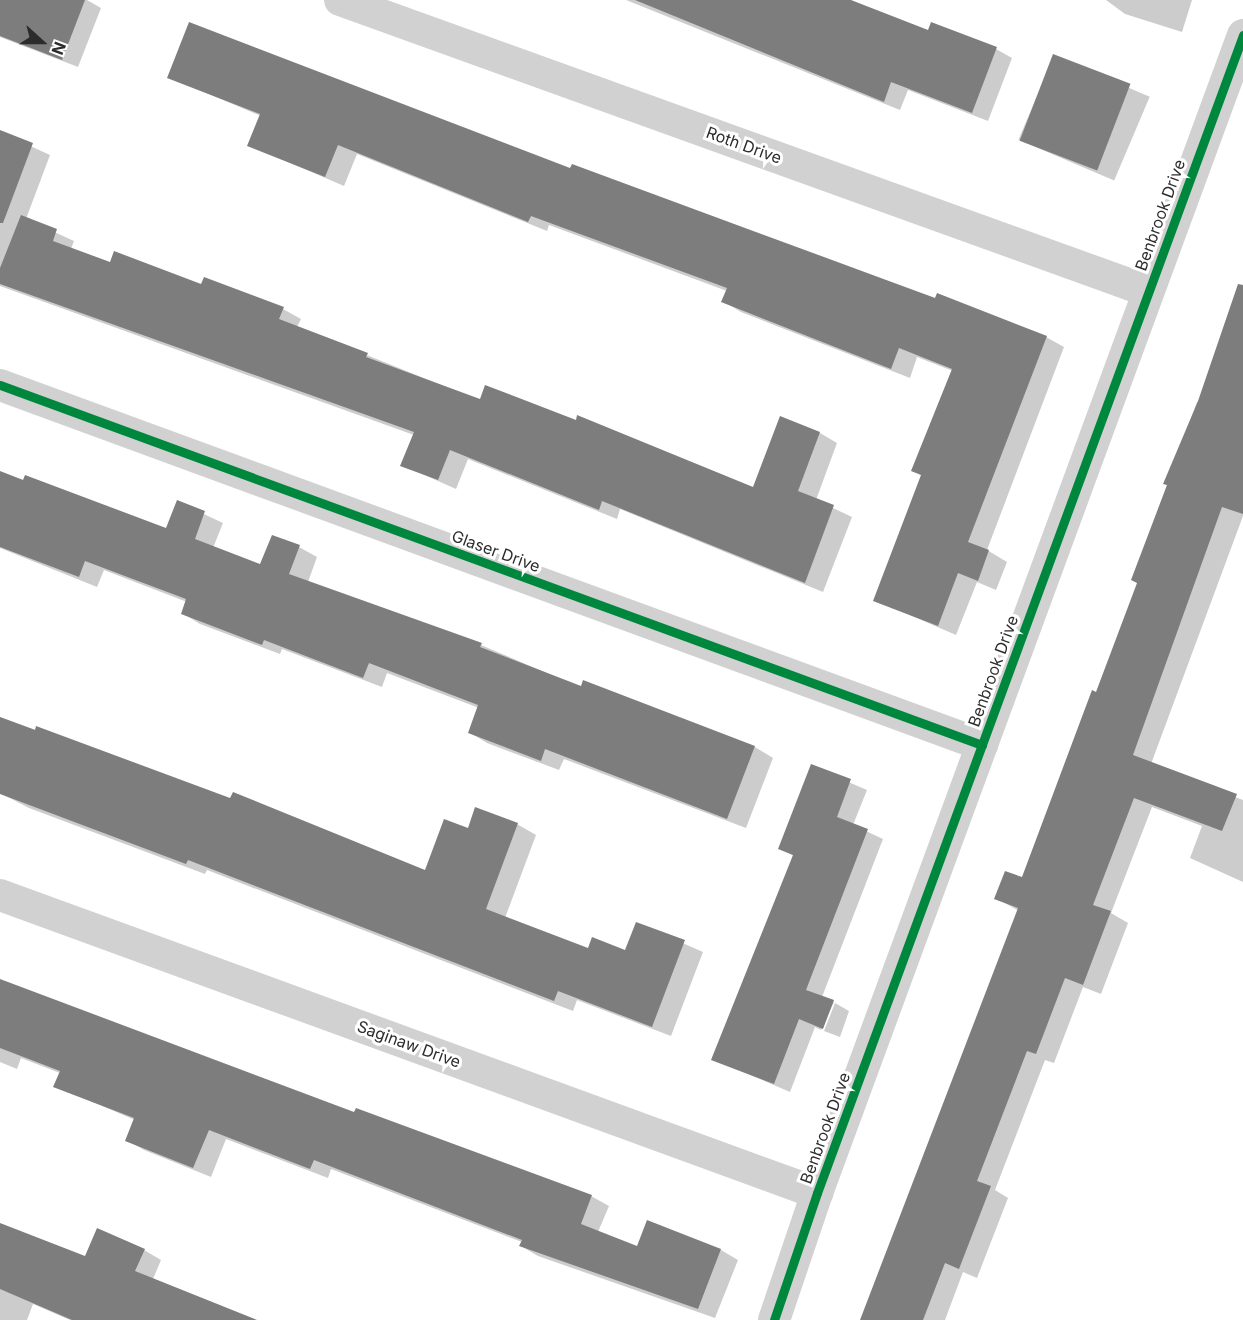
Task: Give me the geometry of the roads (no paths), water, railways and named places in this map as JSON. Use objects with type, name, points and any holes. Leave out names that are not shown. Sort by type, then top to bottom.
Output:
[{"type":"street","name":"Roth Drive","points":[[340,0],[1148,291]]},
{"type":"street","name":"Benbrook Drive","points":[[774,1320],[817,1193],[1243,35]]},
{"type":"street","name":"Glaser Drive","points":[[0,385],[982,745]]},
{"type":"street","name":"Saginaw Drive","points":[[0,895],[817,1193]]}]
